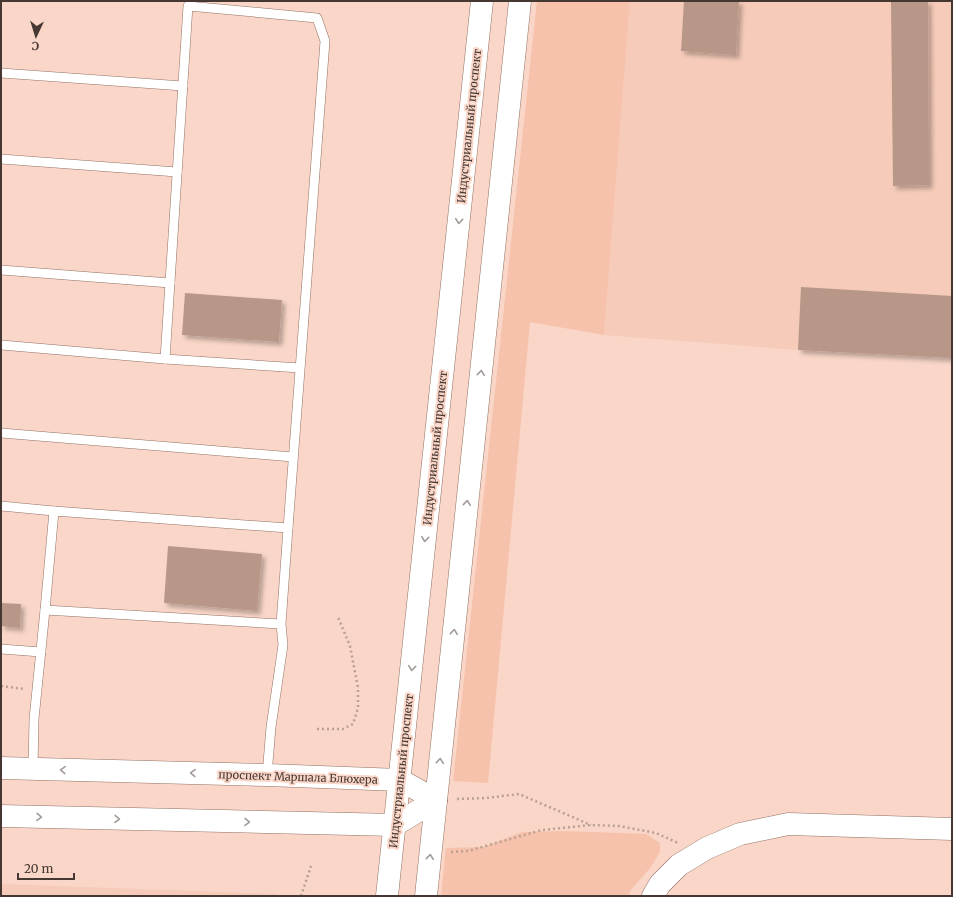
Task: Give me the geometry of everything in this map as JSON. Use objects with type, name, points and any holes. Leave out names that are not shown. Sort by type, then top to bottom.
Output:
[{"type":"main road","name":"Индустриальный проспект","points":[[387,896],[482,1]]},
{"type":"main road","points":[[426,896],[520,1]]},
{"type":"main road","name":"проспект Маршала Блюхера","points":[[1,768],[400,780],[436,800]]},
{"type":"main road","points":[[1,816],[395,825],[436,800]]},
{"type":"main road","points":[[653,896],[660,884],[679,865],[707,848],[740,834],[788,824],[952,829]]},
{"type":"lane","points":[[165,359],[178,172],[187,4],[317,18],[325,41],[281,624],[283,645],[271,727],[267,775]]},
{"type":"lane","points":[[1,73],[183,86]]},
{"type":"lane","points":[[1,159],[178,172]]},
{"type":"lane","points":[[1,270],[170,283]]},
{"type":"lane","points":[[1,345],[165,359],[300,368]]},
{"type":"lane","points":[[1,433],[293,457]]},
{"type":"lane","points":[[1,506],[288,528]]},
{"type":"lane","points":[[33,769],[34,719],[54,511]]},
{"type":"lane","points":[[45,610],[281,624]]},
{"type":"lane","points":[[1,649],[41,652]]},
{"type":"path","points":[[317,729],[343,729],[353,724],[358,708],[358,688],[350,646],[338,617]]},
{"type":"path","points":[[1,686],[37,692]]},
{"type":"path","points":[[436,800],[486,798],[519,794],[592,825]]},
{"type":"path","points":[[430,853],[468,851],[542,830],[592,825],[619,826],[656,833],[697,854]]},
{"type":"path","points":[[301,896],[311,866]]},
{"type":"shaded area","points":[[537,1],[630,1],[604,335],[530,322],[488,783],[453,781]]},
{"type":"shaded area","points":[[630,1],[952,1],[952,358],[798,350],[604,335]]},
{"type":"shaded area","points":[[565,831],[646,834],[660,843],[660,852],[651,867],[631,890],[628,896],[441,896],[446,848],[484,847],[522,832]]},
{"type":"shaded area","points":[[1,884],[278,894],[277,896],[1,896]]},
{"type":"building","points":[[684,1],[739,1],[736,55],[681,51]]},
{"type":"building","points":[[891,1],[928,1],[929,185],[893,186]]},
{"type":"building","points":[[801,287],[952,296],[952,358],[798,350]]},
{"type":"building","points":[[185,293],[282,300],[279,342],[182,335]]},
{"type":"building","points":[[168,546],[262,554],[257,611],[164,603]]},
{"type":"building","points":[[1,603],[21,604],[20,628],[1,626]]}]
